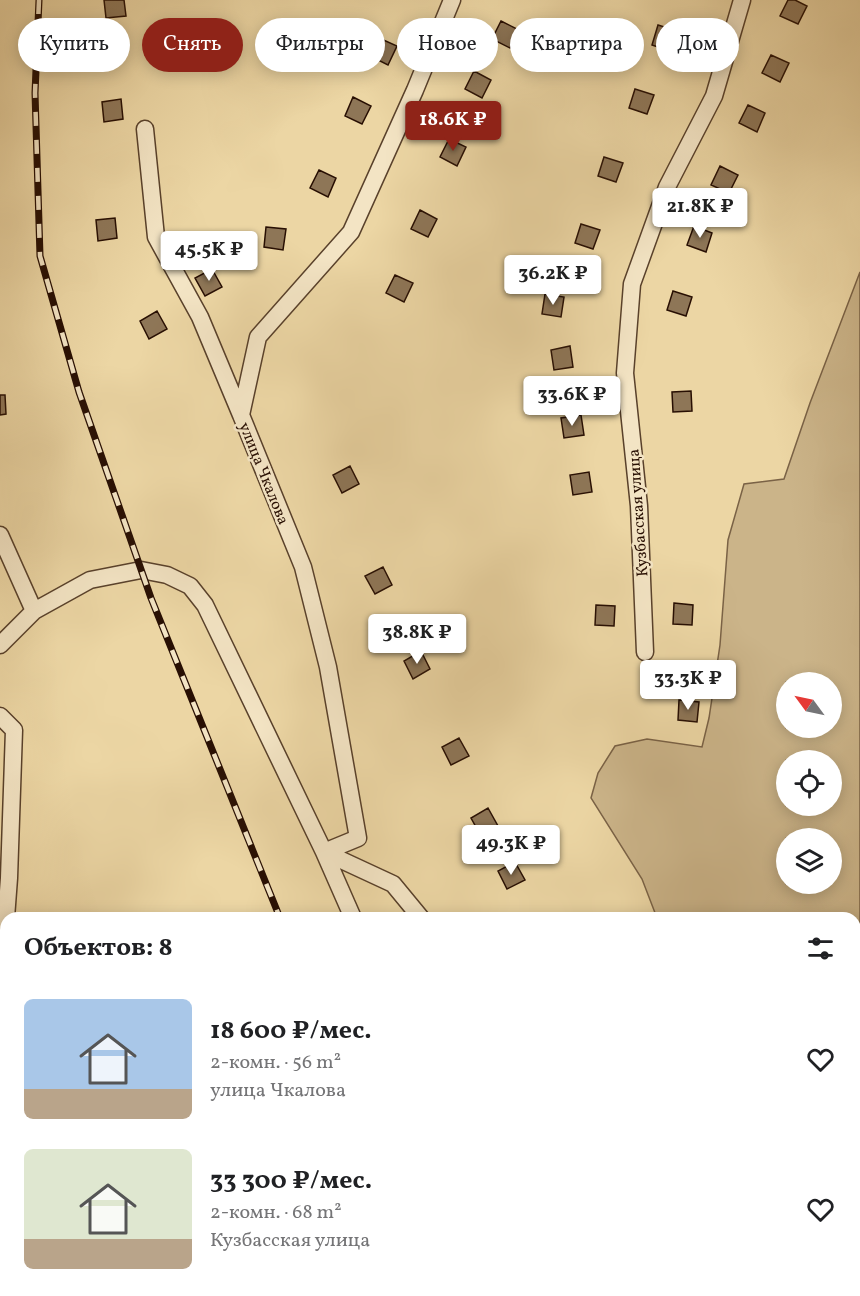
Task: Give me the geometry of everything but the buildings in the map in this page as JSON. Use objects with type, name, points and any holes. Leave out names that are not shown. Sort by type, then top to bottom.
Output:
[{"type":"street","name":"улица Чкалова","points":[[324,852],[358,838],[328,667],[303,567],[241,415],[258,337],[351,232],[452,0]]},
{"type":"street","name":"Кузбасская улица","points":[[645,652],[639,506],[625,373],[632,284],[666,187],[714,96],[742,0]]},
{"type":"street","points":[[145,129],[156,237],[200,317],[241,415]]},
{"type":"street","points":[[0,535],[34,611]]},
{"type":"street","points":[[0,645],[34,611],[90,580],[141,570],[167,575],[190,586],[205,605],[324,852],[349,912]]},
{"type":"street","points":[[0,716],[14,730],[7,912]]},
{"type":"street","points":[[324,852],[393,884],[416,912]]},
{"type":"shaded area","points":[[860,272],[860,912],[655,912],[642,879],[591,798],[598,773],[615,746],[647,739],[702,747],[709,718],[720,645],[728,540],[744,484],[784,479]]},
{"type":"railway","points":[[39,0],[35,93],[40,256],[79,392],[151,598],[278,912]]}]
